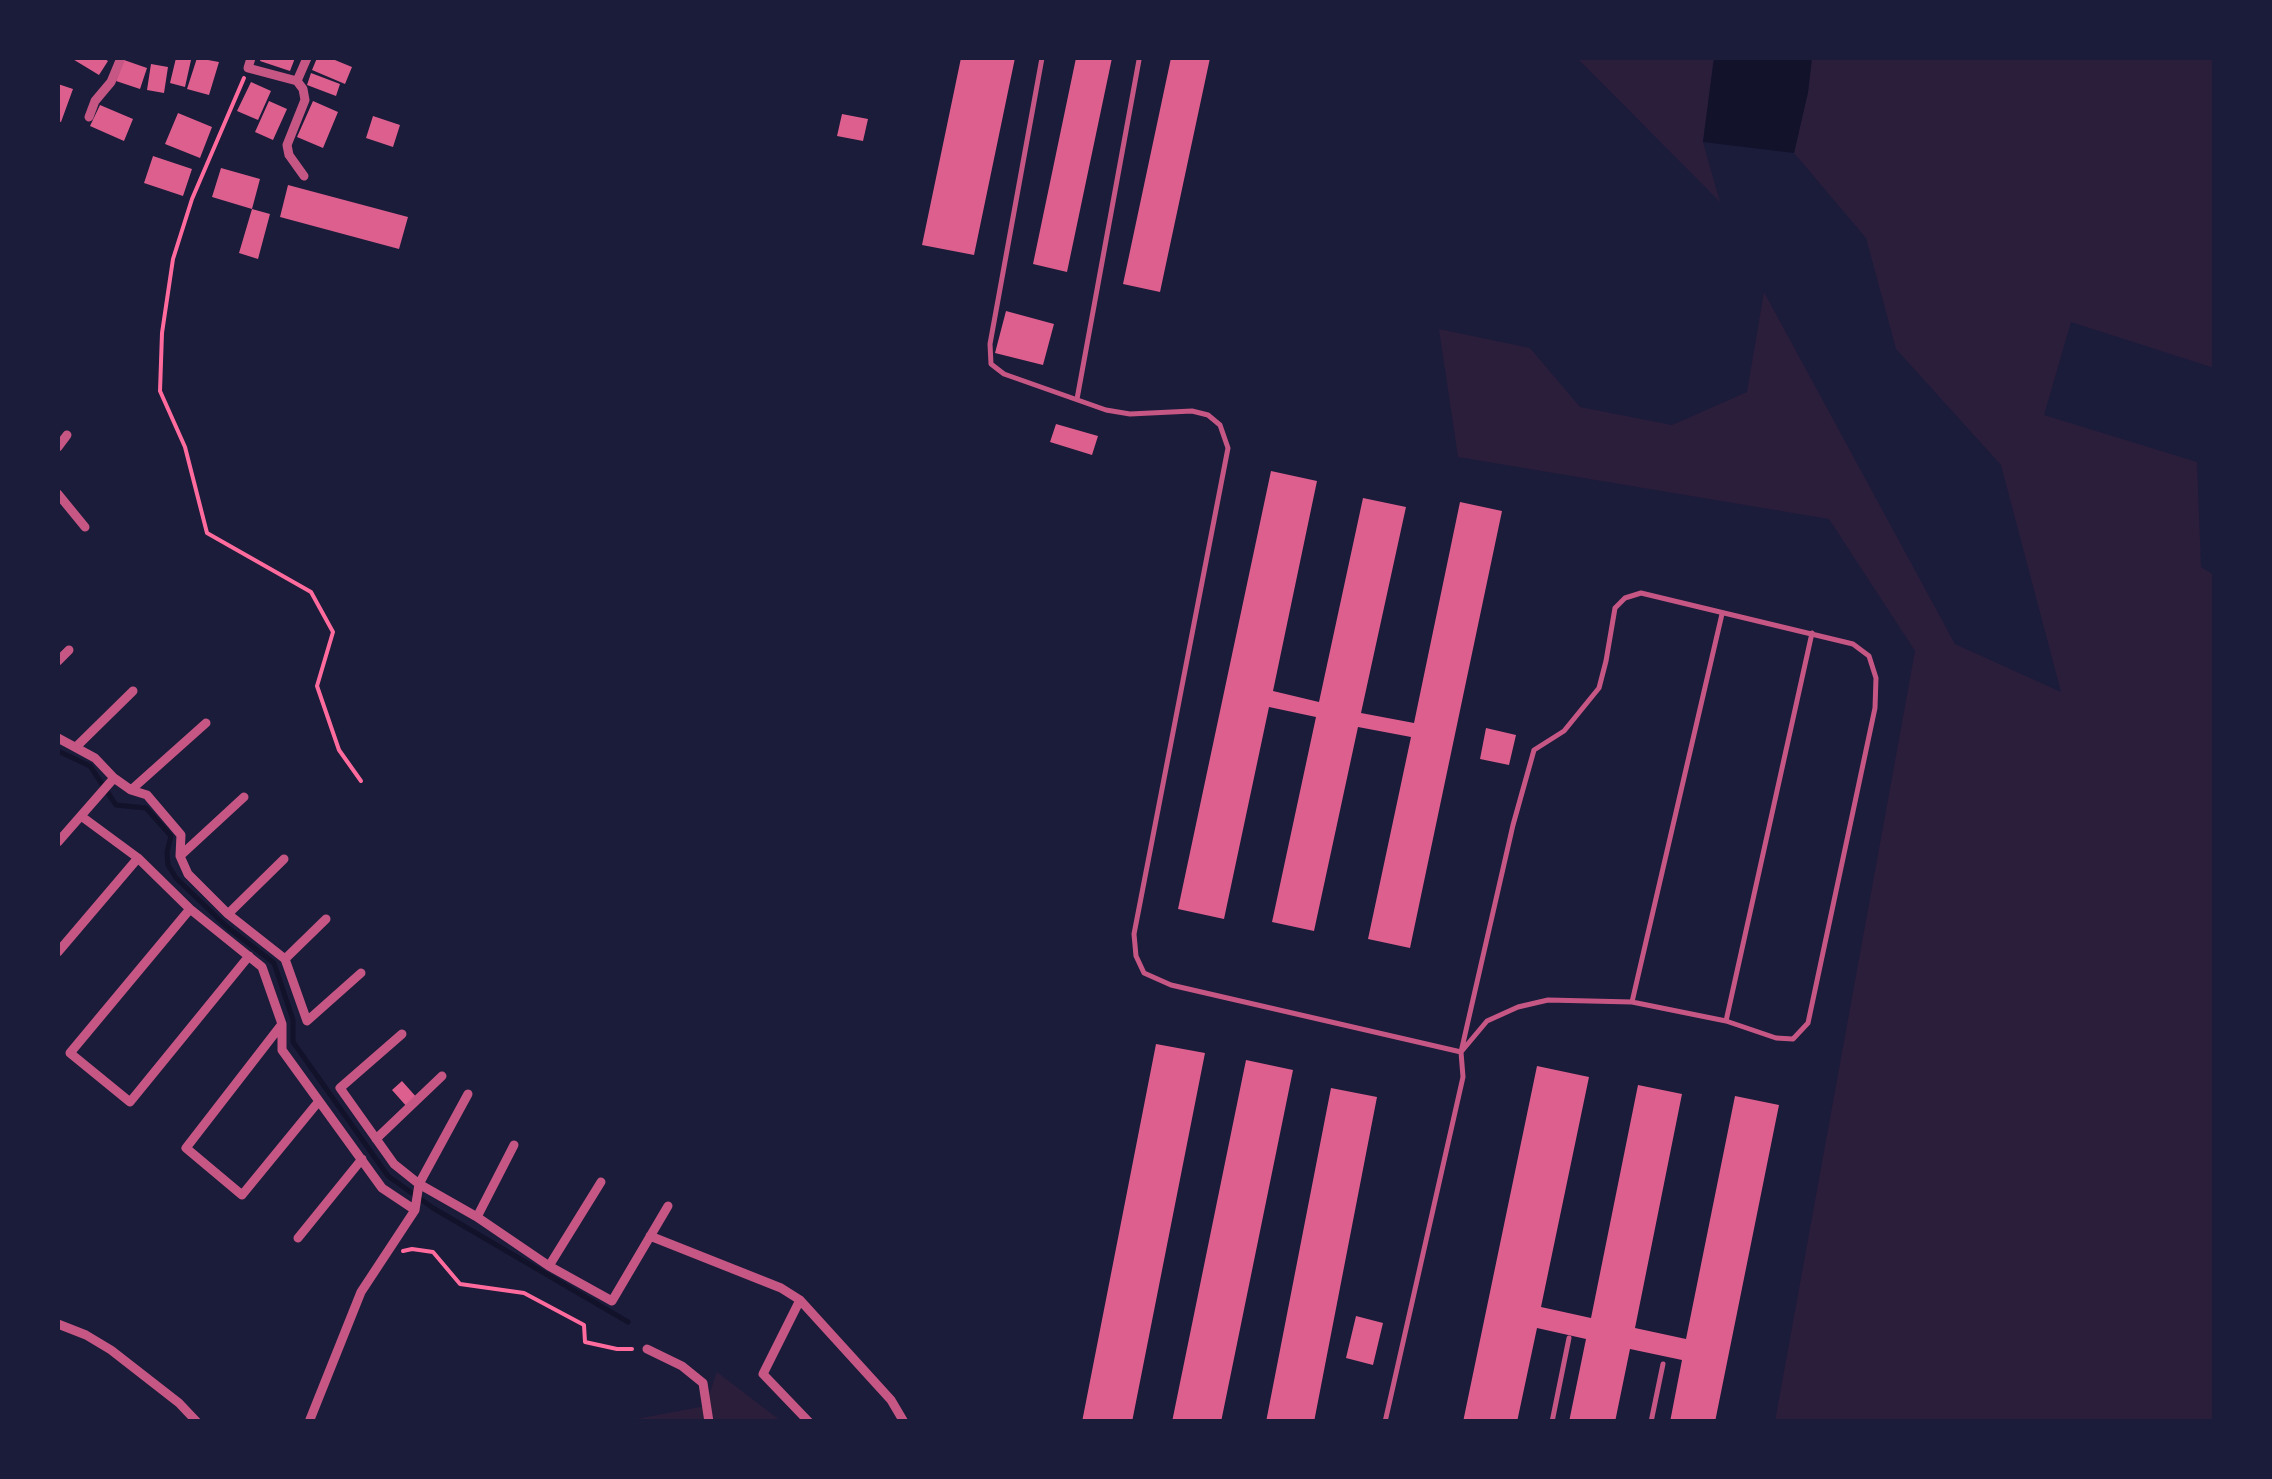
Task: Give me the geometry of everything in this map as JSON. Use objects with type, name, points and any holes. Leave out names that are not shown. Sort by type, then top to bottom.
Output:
[{"type":"street","points":[[90,118],[95,100],[111,82],[121,58]]},
{"type":"street","points":[[296,82],[307,58]]},
{"type":"street","points":[[250,63],[296,82],[303,89],[305,100],[287,145],[304,176]]},
{"type":"street","points":[[58,447],[67,435]]},
{"type":"street","points":[[58,494],[85,528]]},
{"type":"street","points":[[58,662],[69,650]]},
{"type":"street","points":[[76,746],[133,691]]},
{"type":"street","points":[[132,790],[206,723]]},
{"type":"street","points":[[58,738],[95,758],[132,790],[147,794],[181,834],[180,856],[188,874],[228,914],[285,959],[307,1021],[361,973]]},
{"type":"street","points":[[58,842],[114,778]]},
{"type":"street","points":[[180,856],[244,796]]},
{"type":"street","points":[[81,816],[138,858],[190,909],[262,967],[282,1024],[282,1050],[382,1188],[415,1210]]},
{"type":"street","points":[[58,952],[138,858]]},
{"type":"street","points":[[228,914],[284,859]]},
{"type":"street","points":[[190,909],[70,1054],[130,1102],[249,956]]},
{"type":"street","points":[[285,959],[326,919]]},
{"type":"street","points":[[282,1024],[186,1148],[242,1195],[319,1101]]},
{"type":"street","points":[[402,1034],[340,1088],[394,1164],[420,1184],[612,1301],[668,1206]]},
{"type":"street","points":[[376,1139],[442,1076]]},
{"type":"street","points":[[309,1422],[361,1292],[415,1210],[420,1184],[468,1094]]},
{"type":"street","points":[[477,1216],[514,1145]]},
{"type":"street","points":[[298,1238],[362,1160]]},
{"type":"street","points":[[550,1266],[601,1182]]},
{"type":"street","points":[[650,1236],[781,1288],[800,1300],[890,1400],[904,1422]]},
{"type":"street","points":[[800,1300],[763,1374],[810,1422]]},
{"type":"street","points":[[58,1324],[86,1334],[110,1350],[197,1422]]},
{"type":"street","points":[[647,1348],[682,1366],[703,1383],[709,1422]]},
{"type":"lane","points":[[1042,58],[990,344],[992,364],[1004,374],[1106,410],[1130,414],[1192,411],[1208,415],[1220,425],[1228,448],[1134,934],[1136,956],[1144,973],[1171,985],[1462,1052]]},
{"type":"lane","points":[[1077,399],[1138,60]]},
{"type":"lane","points":[[1385,1422],[1463,1077],[1462,1052],[1513,824],[1534,750],[1564,731],[1598,688],[1615,608],[1625,598],[1640,593],[1853,644],[1869,656],[1876,678],[1875,708],[1808,1023],[1793,1038],[1776,1038],[1726,1020],[1632,1002],[1548,1000],[1518,1007],[1487,1022],[1462,1052]]},
{"type":"lane","points":[[1632,1002],[1722,614]]},
{"type":"lane","points":[[1726,1020],[1812,633]]},
{"type":"lane","points":[[1552,1422],[1569,1338]]},
{"type":"lane","points":[[1652,1422],[1664,1364]]},
{"type":"path","points":[[250,63],[192,198],[173,259],[162,334],[160,391],[185,447],[207,533],[312,592],[333,632],[317,686],[340,750],[361,781]]},
{"type":"path","points":[[386,1254],[412,1249],[433,1252],[460,1284],[524,1293],[584,1325],[585,1342],[617,1349],[647,1348]]},
{"type":"shaded area","points":[[1577,58],[1714,58],[1703,142],[1720,202]]},
{"type":"shaded area","points":[[1714,58],[1812,58],[1794,153],[1703,142]]},
{"type":"shaded area","points":[[1812,58],[2214,58],[2214,368],[2071,322],[2044,415],[2197,462],[2201,567],[2214,575],[2214,1421],[1775,1421],[1915,651],[1829,519],[1458,457],[1439,329],[1530,348],[1580,407],[1672,425],[1747,392],[1764,292],[1955,644],[2061,692],[2001,465],[1896,349],[1866,238],[1794,153]]},
{"type":"shaded area","points":[[717,1372],[781,1421],[620,1422],[705,1406]]},
{"type":"building","points":[[71,58],[103,58],[108,61],[99,75]]},
{"type":"building","points":[[176,58],[191,60],[185,87],[170,83]]},
{"type":"building","points":[[197,58],[219,62],[209,95],[187,89]]},
{"type":"building","points":[[295,58],[290,71],[260,61]]},
{"type":"building","points":[[317,58],[330,58],[352,67],[345,84],[312,70]]},
{"type":"building","points":[[961,58],[1015,58],[974,255],[922,245]]},
{"type":"building","points":[[1076,58],[1112,58],[1067,272],[1033,264]]},
{"type":"building","points":[[1171,58],[1210,58],[1160,292],[1123,284]]},
{"type":"building","points":[[124,60],[147,68],[140,89],[116,81]]},
{"type":"building","points":[[151,64],[168,67],[164,93],[147,90]]},
{"type":"building","points":[[311,73],[340,84],[336,96],[307,85]]},
{"type":"building","points":[[251,82],[271,91],[258,120],[237,111]]},
{"type":"building","points":[[58,84],[73,89],[61,122],[58,121]]},
{"type":"building","points":[[269,101],[287,109],[273,140],[255,132]]},
{"type":"building","points":[[313,101],[338,112],[323,148],[297,137]]},
{"type":"building","points":[[100,105],[133,119],[124,141],[90,126]]},
{"type":"building","points":[[178,113],[212,127],[200,158],[165,144]]},
{"type":"building","points":[[842,114],[868,119],[863,141],[837,136]]},
{"type":"building","points":[[373,116],[400,125],[393,147],[366,138]]},
{"type":"building","points":[[153,156],[192,169],[183,196],[144,183]]},
{"type":"building","points":[[221,168],[260,179],[252,209],[212,197]]},
{"type":"building","points":[[288,185],[408,217],[399,249],[280,217]]},
{"type":"building","points":[[252,209],[270,214],[258,259],[239,253]]},
{"type":"building","points":[[1006,311],[1054,324],[1043,365],[995,353]]},
{"type":"building","points":[[1056,424],[1098,436],[1092,455],[1050,442]]},
{"type":"building","points":[[1271,471],[1317,481],[1273,691],[1319,702],[1363,498],[1406,507],[1361,713],[1414,723],[1460,502],[1502,511],[1410,948],[1368,939],[1411,737],[1358,727],[1314,931],[1272,922],[1316,717],[1269,707],[1224,919],[1178,909]]},
{"type":"building","points":[[1486,728],[1516,735],[1509,765],[1480,759]]},
{"type":"building","points":[[1156,1044],[1205,1053],[1132,1422],[1082,1422]]},
{"type":"building","points":[[1246,1060],[1293,1070],[1221,1422],[1172,1422]]},
{"type":"building","points":[[1537,1066],[1589,1077],[1541,1307],[1591,1318],[1638,1085],[1682,1094],[1635,1328],[1686,1339],[1735,1096],[1779,1105],[1715,1422],[1670,1422],[1682,1360],[1630,1349],[1615,1422],[1569,1422],[1586,1339],[1537,1328],[1517,1422],[1463,1422]]},
{"type":"building","points":[[402,1081],[418,1099],[408,1108],[392,1090]]},
{"type":"building","points":[[1331,1088],[1377,1097],[1314,1422],[1266,1422]]},
{"type":"building","points":[[1356,1316],[1383,1323],[1373,1365],[1346,1358]]},
{"type":"waterway","points":[[58,751],[90,766],[116,805],[146,808],[171,836],[168,865],[176,878],[226,926],[274,963],[293,1020],[293,1042],[388,1176],[433,1208],[628,1322]]}]
